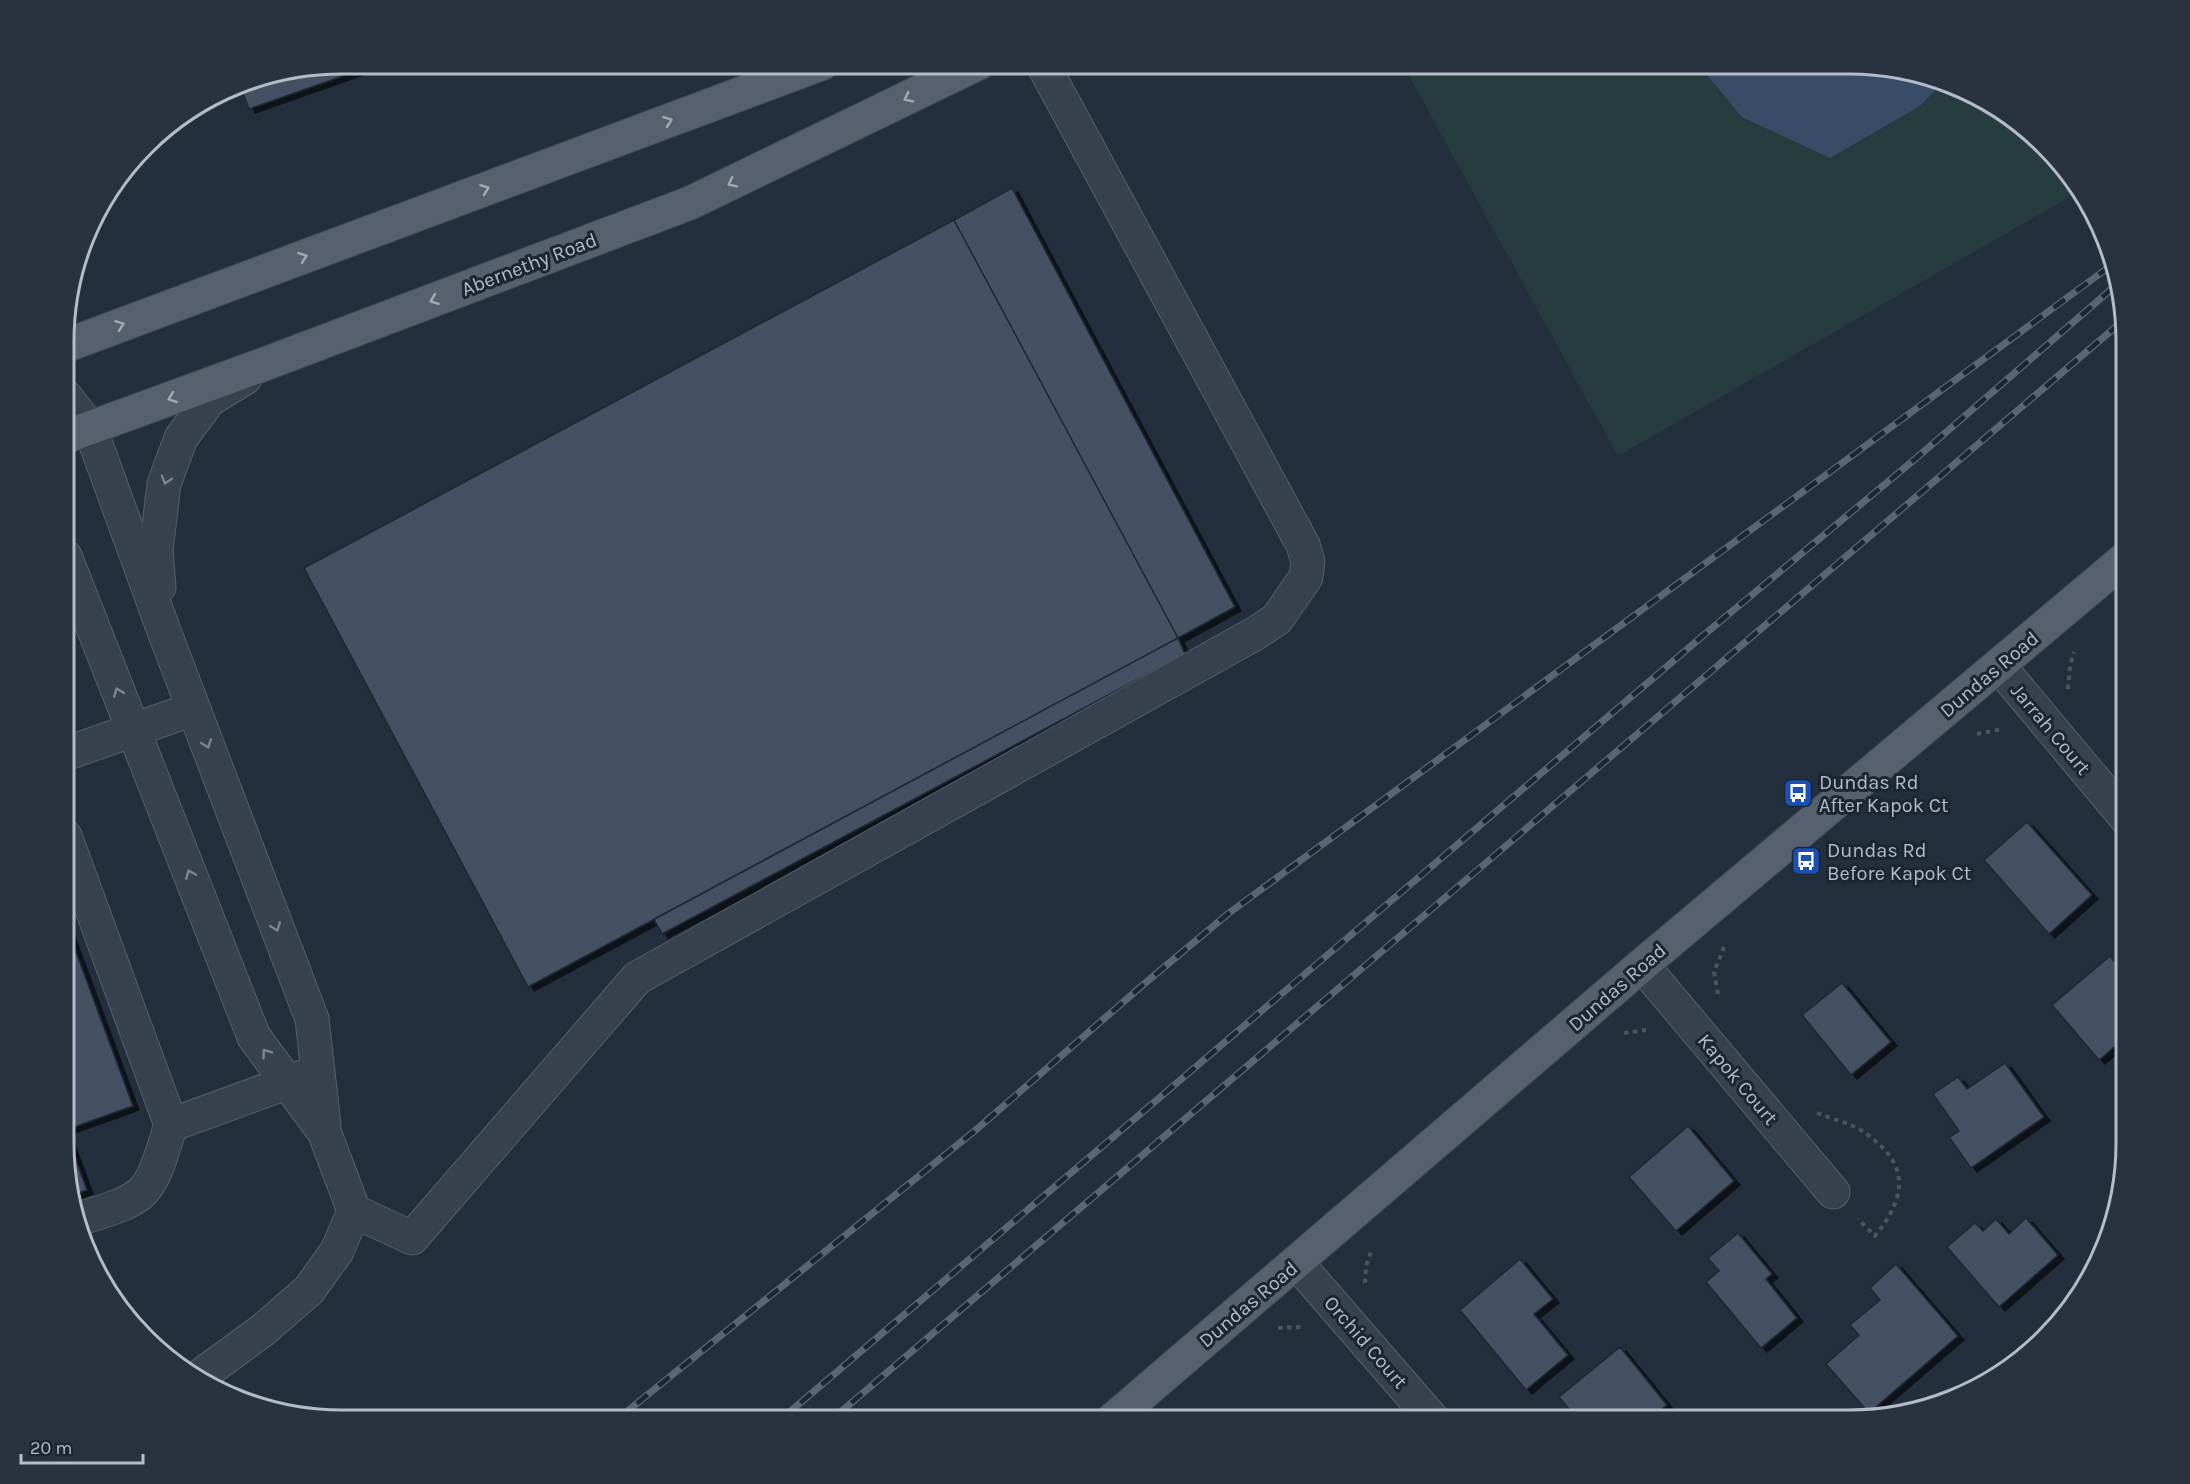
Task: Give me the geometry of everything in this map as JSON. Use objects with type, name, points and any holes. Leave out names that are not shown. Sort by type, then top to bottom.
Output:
[{"type":"main road","points":[[74,343],[794,74]]},
{"type":"main road","name":"Abernethy Road","points":[[78,432],[690,203],[956,74]]},
{"type":"main road","name":"Dundas Road","points":[[1124,1410],[1642,965],[2116,567]]},
{"type":"street","points":[[78,432],[164,631],[312,1019],[325,1134],[354,1211],[412,1239],[637,978],[1256,633],[1277,619],[1306,578],[1308,562],[1303,545],[1048,74]]},
{"type":"street","points":[[164,631],[156,550],[164,484],[181,438],[209,400],[270,362]]},
{"type":"street","points":[[74,580],[254,1037],[325,1134]]},
{"type":"street","points":[[74,596],[87,614]]},
{"type":"street","name":"Jarrah Court","points":[[1999,666],[2116,806]]},
{"type":"street","points":[[74,751],[194,709]]},
{"type":"street","points":[[74,861],[171,1125],[152,1180],[142,1193],[128,1202],[85,1218]]},
{"type":"street","name":"Kapok Court","points":[[1642,965],[1833,1192]]},
{"type":"street","points":[[171,1125],[318,1071]]},
{"type":"street","points":[[204,1373],[263,1330],[309,1290],[337,1251],[354,1211]]},
{"type":"street","name":"Orchid Court","points":[[1297,1263],[1424,1410]]},
{"type":"path","points":[[2068,691],[2070,666],[2075,649]]},
{"type":"path","points":[[1974,735],[1995,729],[2011,729]]},
{"type":"path","points":[[1721,1000],[1717,993],[1714,972],[1725,943]]},
{"type":"path","points":[[1620,1035],[1628,1031],[1649,1030]]},
{"type":"path","points":[[1815,1112],[1854,1126],[1869,1136],[1891,1156],[1900,1178],[1899,1193],[1889,1218],[1875,1236],[1833,1192]]},
{"type":"path","points":[[1365,1292],[1366,1266],[1375,1240]]},
{"type":"path","points":[[1270,1332],[1293,1326],[1310,1327]]},
{"type":"green space","points":[[1408,74],[1867,74],[1901,79],[1951,94],[1998,119],[2038,152],[2073,195],[1618,456]]},
{"type":"water","points":[[1706,74],[1867,74],[1901,79],[1937,89],[1920,106],[1830,158],[1742,117]]},
{"type":"building","points":[[349,74],[249,109],[243,93],[255,88],[306,76]]},
{"type":"building","points":[[1012,188],[1235,607],[1178,638],[954,220]]},
{"type":"building","points":[[954,220],[1178,638],[528,987],[304,568]]},
{"type":"building","points":[[1178,638],[1185,654],[662,934],[654,919]]},
{"type":"building","points":[[2027,822],[2092,895],[2049,934],[1984,860]]},
{"type":"building","points":[[74,946],[133,1106],[74,1127]]},
{"type":"building","points":[[2110,956],[2116,964],[2116,1046],[2099,1060],[2052,1005]]},
{"type":"building","points":[[1842,983],[1891,1042],[1851,1075],[1802,1015]]},
{"type":"building","points":[[2005,1063],[2044,1117],[1971,1168],[1949,1137],[1959,1131],[1933,1094],[1958,1077],[1967,1089]]},
{"type":"building","points":[[1688,1126],[1734,1181],[1676,1231],[1629,1177]]},
{"type":"building","points":[[74,1155],[87,1190],[79,1193]]},
{"type":"building","points":[[2026,1218],[2058,1255],[1999,1307],[1947,1247],[1975,1223],[1983,1231],[1996,1219],[2009,1234]]},
{"type":"building","points":[[1738,1233],[1772,1274],[1766,1279],[1797,1318],[1761,1348],[1706,1282],[1719,1271],[1708,1258]]},
{"type":"building","points":[[1520,1259],[1553,1299],[1534,1314],[1568,1355],[1526,1390],[1460,1310]]},
{"type":"building","points":[[1896,1264],[1958,1336],[1873,1409],[1866,1410],[1826,1364],[1859,1335],[1850,1325],[1880,1300],[1870,1288]]},
{"type":"building","points":[[1620,1347],[1667,1405],[1661,1410],[1570,1410],[1559,1397]]},
{"type":"railway","points":[[629,1410],[977,1129],[1229,913],[2106,269]]},
{"type":"railway","points":[[792,1410],[1718,623],[1914,460],[2111,289]]},
{"type":"railway","points":[[843,1410],[2116,327]]},
{"type":"place","name":"Dundas Rd After Kapok Ct","points":[[1798,793]]},
{"type":"place","name":"Dundas Rd Before Kapok Ct","points":[[1806,861]]}]
